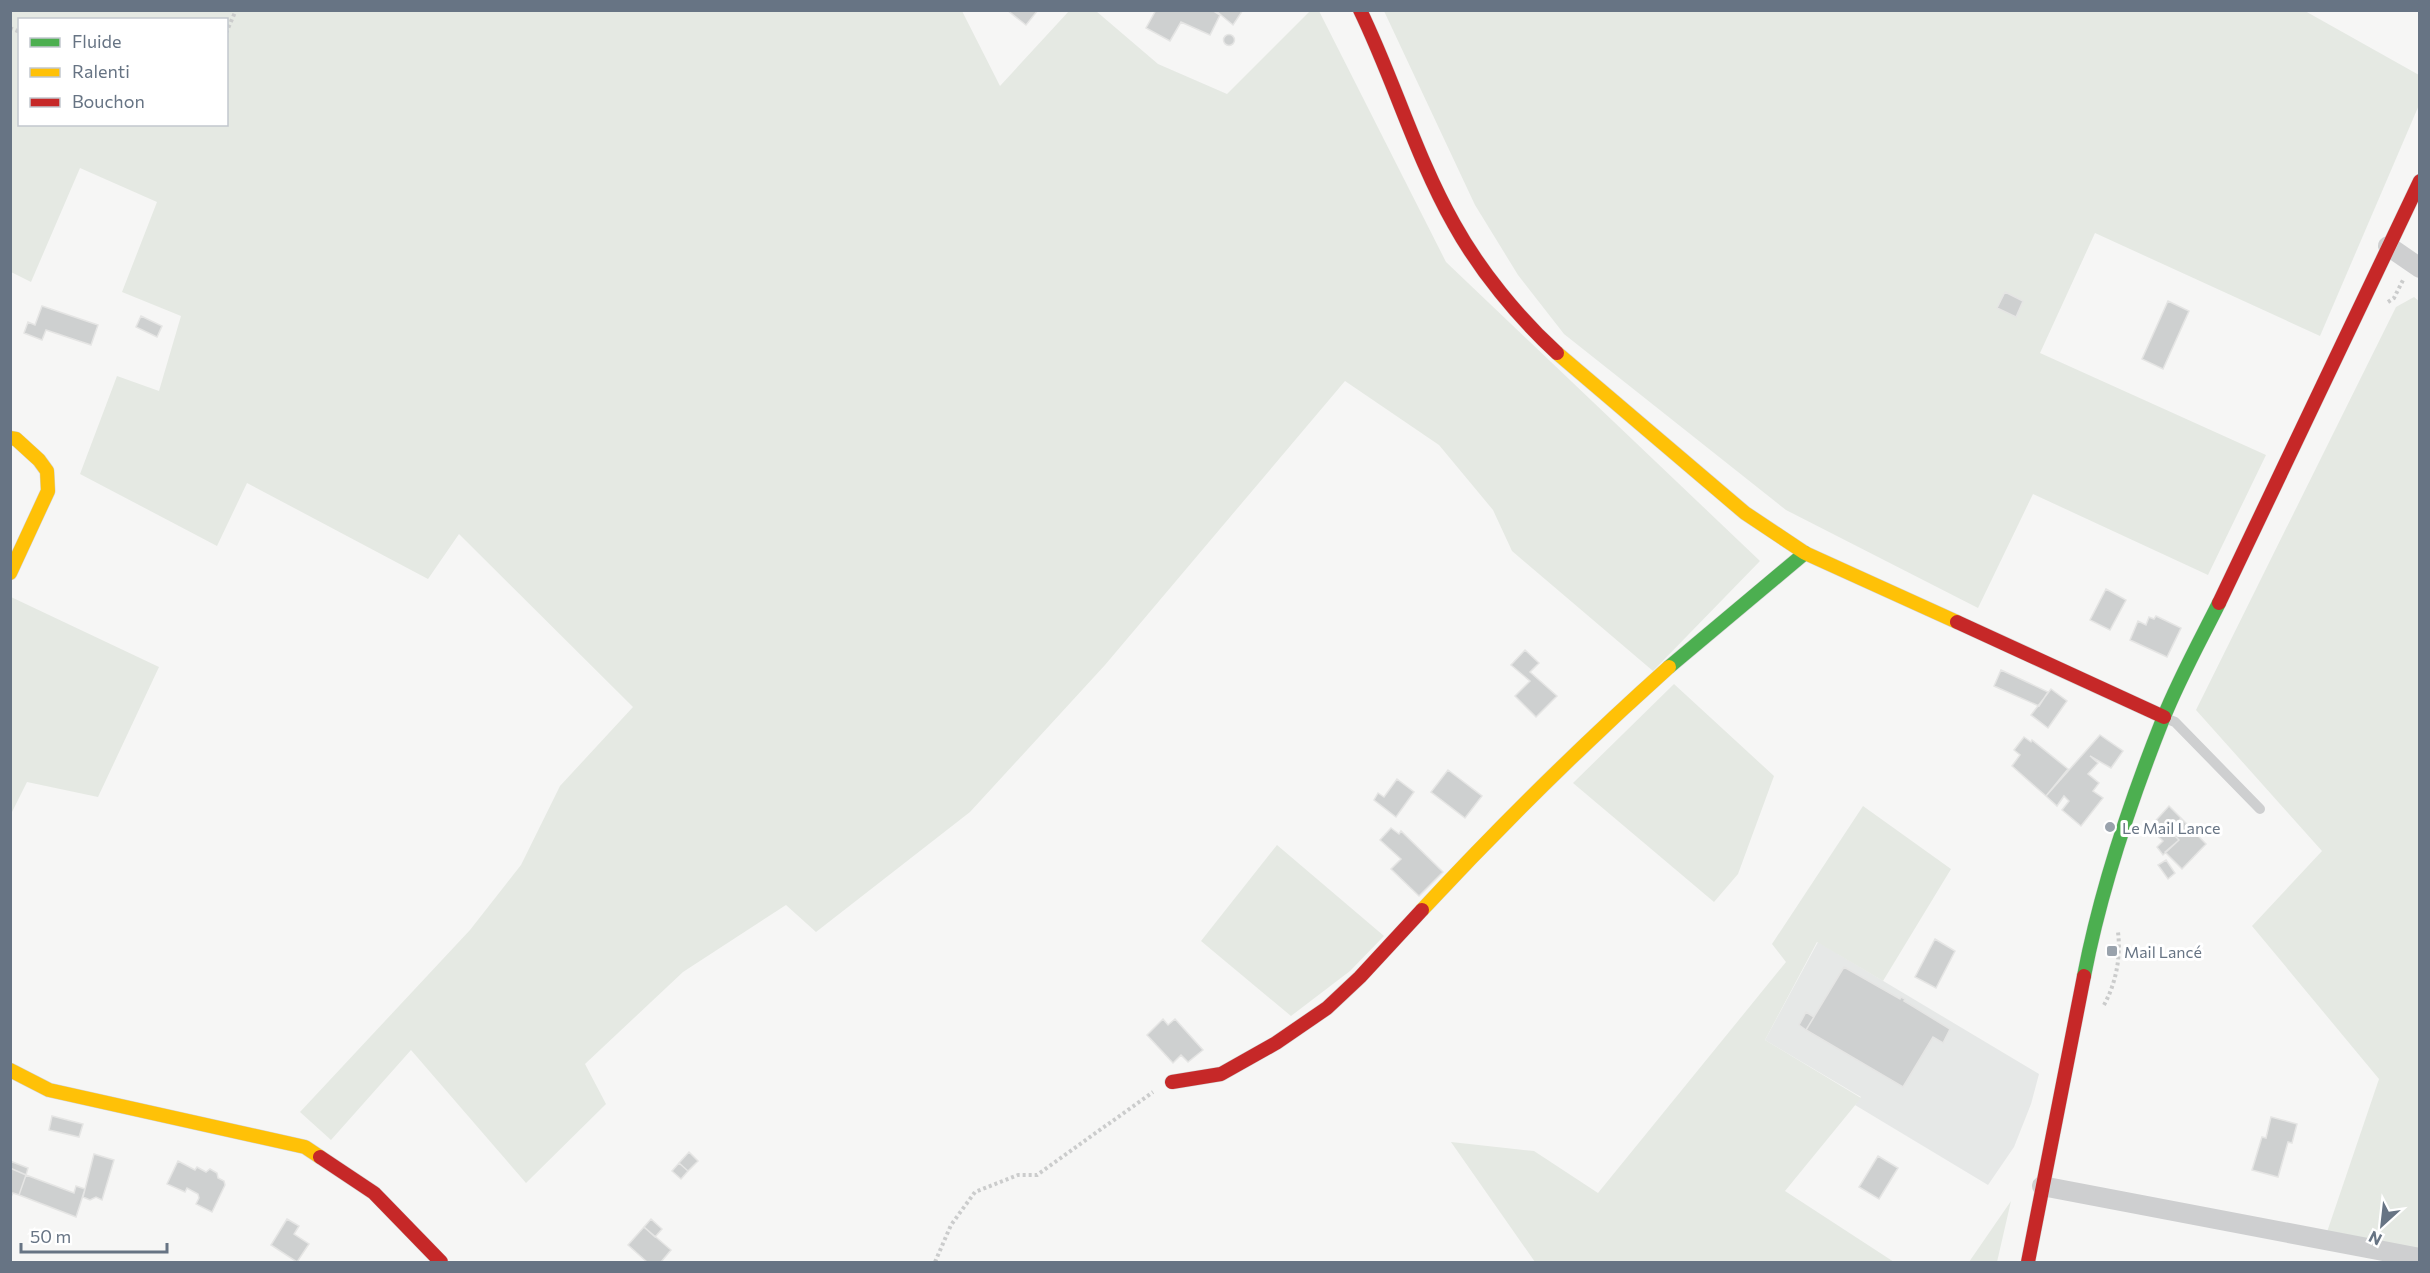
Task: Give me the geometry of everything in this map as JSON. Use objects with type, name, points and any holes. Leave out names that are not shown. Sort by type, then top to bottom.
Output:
[{"type":"street","points":[[1360,10],[1381,53],[1428,169],[1454,225],[1499,291],[1532,330],[1577,372],[1744,513],[1805,554],[2164,717]]},
{"type":"street","points":[[2028,1263],[2092,934],[2121,830],[2164,717],[2420,181]]},
{"type":"street","points":[[2388,246],[2420,268]]},
{"type":"street","points":[[10,438],[16,439],[39,460],[47,471],[48,491],[10,573]]},
{"type":"street","points":[[1172,1082],[1221,1074],[1276,1043],[1327,1008],[1360,978],[1488,838],[1568,760],[1668,668],[1805,554]]},
{"type":"street","points":[[10,1070],[49,1090],[305,1147],[374,1193],[441,1263]]},
{"type":"street","points":[[2042,1186],[2420,1258]]},
{"type":"lane","points":[[2164,717],[2175,722],[2259,809]]},
{"type":"path","points":[[228,28],[236,10]]},
{"type":"path","points":[[935,1263],[951,1225],[975,1192],[1018,1174],[1038,1174],[1144,1097],[1172,1082]]},
{"type":"shaded area","points":[[10,11],[962,11],[1000,86],[1069,11],[1096,11],[1158,64],[1227,94],[1310,11],[1319,11],[1446,262],[1760,561],[1653,671],[1512,551],[1493,510],[1439,445],[1345,381],[1105,665],[970,812],[816,932],[786,905],[683,972],[585,1064],[606,1104],[526,1183],[411,1050],[331,1140],[300,1112],[470,930],[521,865],[560,786],[633,707],[459,534],[428,579],[247,483],[217,546],[80,474],[117,376],[159,391],[181,316],[122,292],[157,202],[80,168],[31,282],[11,272]]},
{"type":"shaded area","points":[[1384,11],[2305,11],[2419,75],[2419,105],[2320,336],[2095,233],[2040,353],[2266,455],[2208,575],[2033,494],[1978,608],[1786,510],[1564,334],[1518,275],[1475,205]]},
{"type":"shaded area","points":[[2414,297],[2420,302],[2419,1250],[2327,1232],[2379,1079],[2252,926],[2322,851],[2196,710],[2396,307]]},
{"type":"shaded area","points":[[11,597],[159,667],[98,797],[27,782],[11,814]]},
{"type":"shaded area","points":[[1674,684],[1774,776],[1738,874],[1714,902],[1573,783]]},
{"type":"shaded area","points":[[1863,806],[1951,869],[1883,981],[1817,942],[1765,1040],[1861,1098],[1785,1191],[1894,1262],[1535,1262],[1451,1142],[1534,1151],[1598,1193],[1786,962],[1772,944]]},
{"type":"shaded area","points":[[1277,845],[1384,936],[1350,971],[1291,1016],[1201,941]]},
{"type":"shaded area","points":[[1818,942],[2039,1074],[2031,1104],[2014,1147],[1988,1185],[1855,1105],[1861,1097],[1765,1040]]},
{"type":"shaded area","points":[[2011,1201],[1997,1262],[1969,1262]]},
{"type":"building","points":[[1007,10],[1038,10],[1026,25]]},
{"type":"building","points":[[1156,10],[1212,10],[1220,15],[1210,35],[1181,22],[1170,41],[1146,28]]},
{"type":"building","points":[[1215,10],[1243,10],[1233,25]]},
{"type":"building","points":[[1229,35],[1233,36],[1233,44],[1229,45],[1225,44],[1224,40],[1225,36]]},
{"type":"building","points":[[2005,292],[2023,301],[2016,317],[1997,308]]},
{"type":"building","points":[[2168,301],[2189,311],[2163,369],[2142,359]]},
{"type":"building","points":[[42,306],[98,325],[91,345],[46,330],[42,340],[24,333],[28,322],[35,325]]},
{"type":"building","points":[[141,316],[162,326],[157,337],[136,327]]},
{"type":"building","points":[[2106,589],[2126,600],[2110,630],[2090,620]]},
{"type":"building","points":[[2156,616],[2181,628],[2167,657],[2130,640],[2138,621],[2146,625],[2149,617],[2154,619]]},
{"type":"building","points":[[1525,650],[1539,663],[1530,672],[1557,696],[1536,717],[1515,696],[1530,681],[1511,665]]},
{"type":"building","points":[[2001,670],[2048,692],[2039,706],[1994,686]]},
{"type":"building","points":[[2051,689],[2067,701],[2048,728],[2031,715]]},
{"type":"building","points":[[2100,735],[2123,751],[2111,768],[2090,756],[2098,763],[2088,774],[2099,783],[2093,791],[2103,798],[2081,826],[2062,810],[2069,801],[2064,796],[2057,806],[2046,796]]},
{"type":"building","points":[[2024,737],[2031,742],[2032,740],[2068,769],[2046,796],[2012,766],[2020,755],[2014,750]]},
{"type":"building","points":[[1448,770],[1482,796],[1465,818],[1431,792]]},
{"type":"building","points":[[1397,779],[1414,792],[1396,817],[1374,800],[1378,793],[1384,797]]},
{"type":"building","points":[[2169,806],[2181,818],[2170,831],[2179,840],[2163,855],[2157,847],[2163,841],[2149,828]]},
{"type":"building","points":[[2181,818],[2206,844],[2182,869],[2165,852],[2179,840],[2170,831]]},
{"type":"building","points":[[1391,828],[1399,834],[1401,831],[1443,872],[1419,896],[1391,869],[1401,859],[1380,840]]},
{"type":"building","points":[[2166,860],[2175,873],[2168,879],[2158,865]]},
{"type":"building","points":[[1935,939],[1955,951],[1936,988],[1915,977]]},
{"type":"building","points":[[1844,967],[1900,999],[1901,997],[1905,999],[1904,1001],[1950,1029],[1943,1043],[1933,1037],[1903,1087],[1806,1030]]},
{"type":"building","points":[[1806,1012],[1814,1017],[1806,1030],[1799,1025]]},
{"type":"building","points":[[1163,1019],[1168,1025],[1175,1019],[1203,1050],[1188,1062],[1181,1055],[1173,1063],[1147,1035]]},
{"type":"building","points":[[52,1116],[83,1124],[79,1137],[49,1130]]},
{"type":"building","points":[[2271,1117],[2297,1124],[2292,1143],[2288,1142],[2278,1177],[2252,1170],[2262,1137],[2266,1138]]},
{"type":"building","points":[[689,1152],[698,1161],[688,1171],[679,1163]]},
{"type":"building","points":[[94,1154],[114,1160],[102,1200],[96,1197],[90,1200],[83,1197]]},
{"type":"building","points":[[1878,1156],[1898,1168],[1879,1199],[1859,1187]]},
{"type":"building","points":[[10,1161],[28,1168],[26,1175],[10,1168]]},
{"type":"building","points":[[178,1161],[195,1170],[197,1167],[206,1172],[210,1169],[224,1181],[225,1185],[212,1212],[196,1204],[198,1194],[187,1188],[185,1192],[167,1184]]},
{"type":"building","points":[[679,1163],[688,1171],[681,1179],[672,1171]]},
{"type":"building","points":[[10,1168],[26,1175],[19,1195],[13,1193],[10,1199]]},
{"type":"building","points":[[26,1175],[74,1193],[76,1186],[85,1189],[76,1217],[19,1195]]},
{"type":"building","points":[[287,1219],[299,1226],[294,1234],[309,1244],[297,1262],[271,1245]]},
{"type":"building","points":[[651,1219],[662,1229],[655,1237],[644,1227]]},
{"type":"building","points":[[644,1227],[671,1250],[661,1262],[647,1262],[628,1245]]},
{"type":"traffic: fast","points":[[1669,667],[1805,553]]},
{"type":"traffic: fast","points":[[2084,976],[2108,878],[2139,782],[2169,704],[2219,603]]},
{"type":"traffic: slow","points":[[1557,353],[1745,513],[1805,553],[1957,622]]},
{"type":"traffic: slow","points":[[10,438],[16,439],[39,460],[47,471],[48,491],[10,573]]},
{"type":"traffic: slow","points":[[1422,910],[1543,786],[1669,667]]},
{"type":"traffic: slow","points":[[10,1070],[49,1090],[305,1147],[320,1157]]},
{"type":"traffic: jam","points":[[1360,10],[1428,172],[1464,242],[1501,293],[1557,353]]},
{"type":"traffic: jam","points":[[2219,603],[2420,181]]},
{"type":"traffic: jam","points":[[1957,622],[2164,717]]},
{"type":"traffic: jam","points":[[1172,1082],[1221,1074],[1276,1043],[1327,1008],[1360,977],[1422,910]]},
{"type":"traffic: jam","points":[[2028,1262],[2084,976]]},
{"type":"traffic: jam","points":[[320,1157],[374,1193],[441,1262]]},
{"type":"place","name":"Le Mail Lance","points":[[2110,827]]},
{"type":"place","name":"Mail Lancé","points":[[2112,951]]}]
